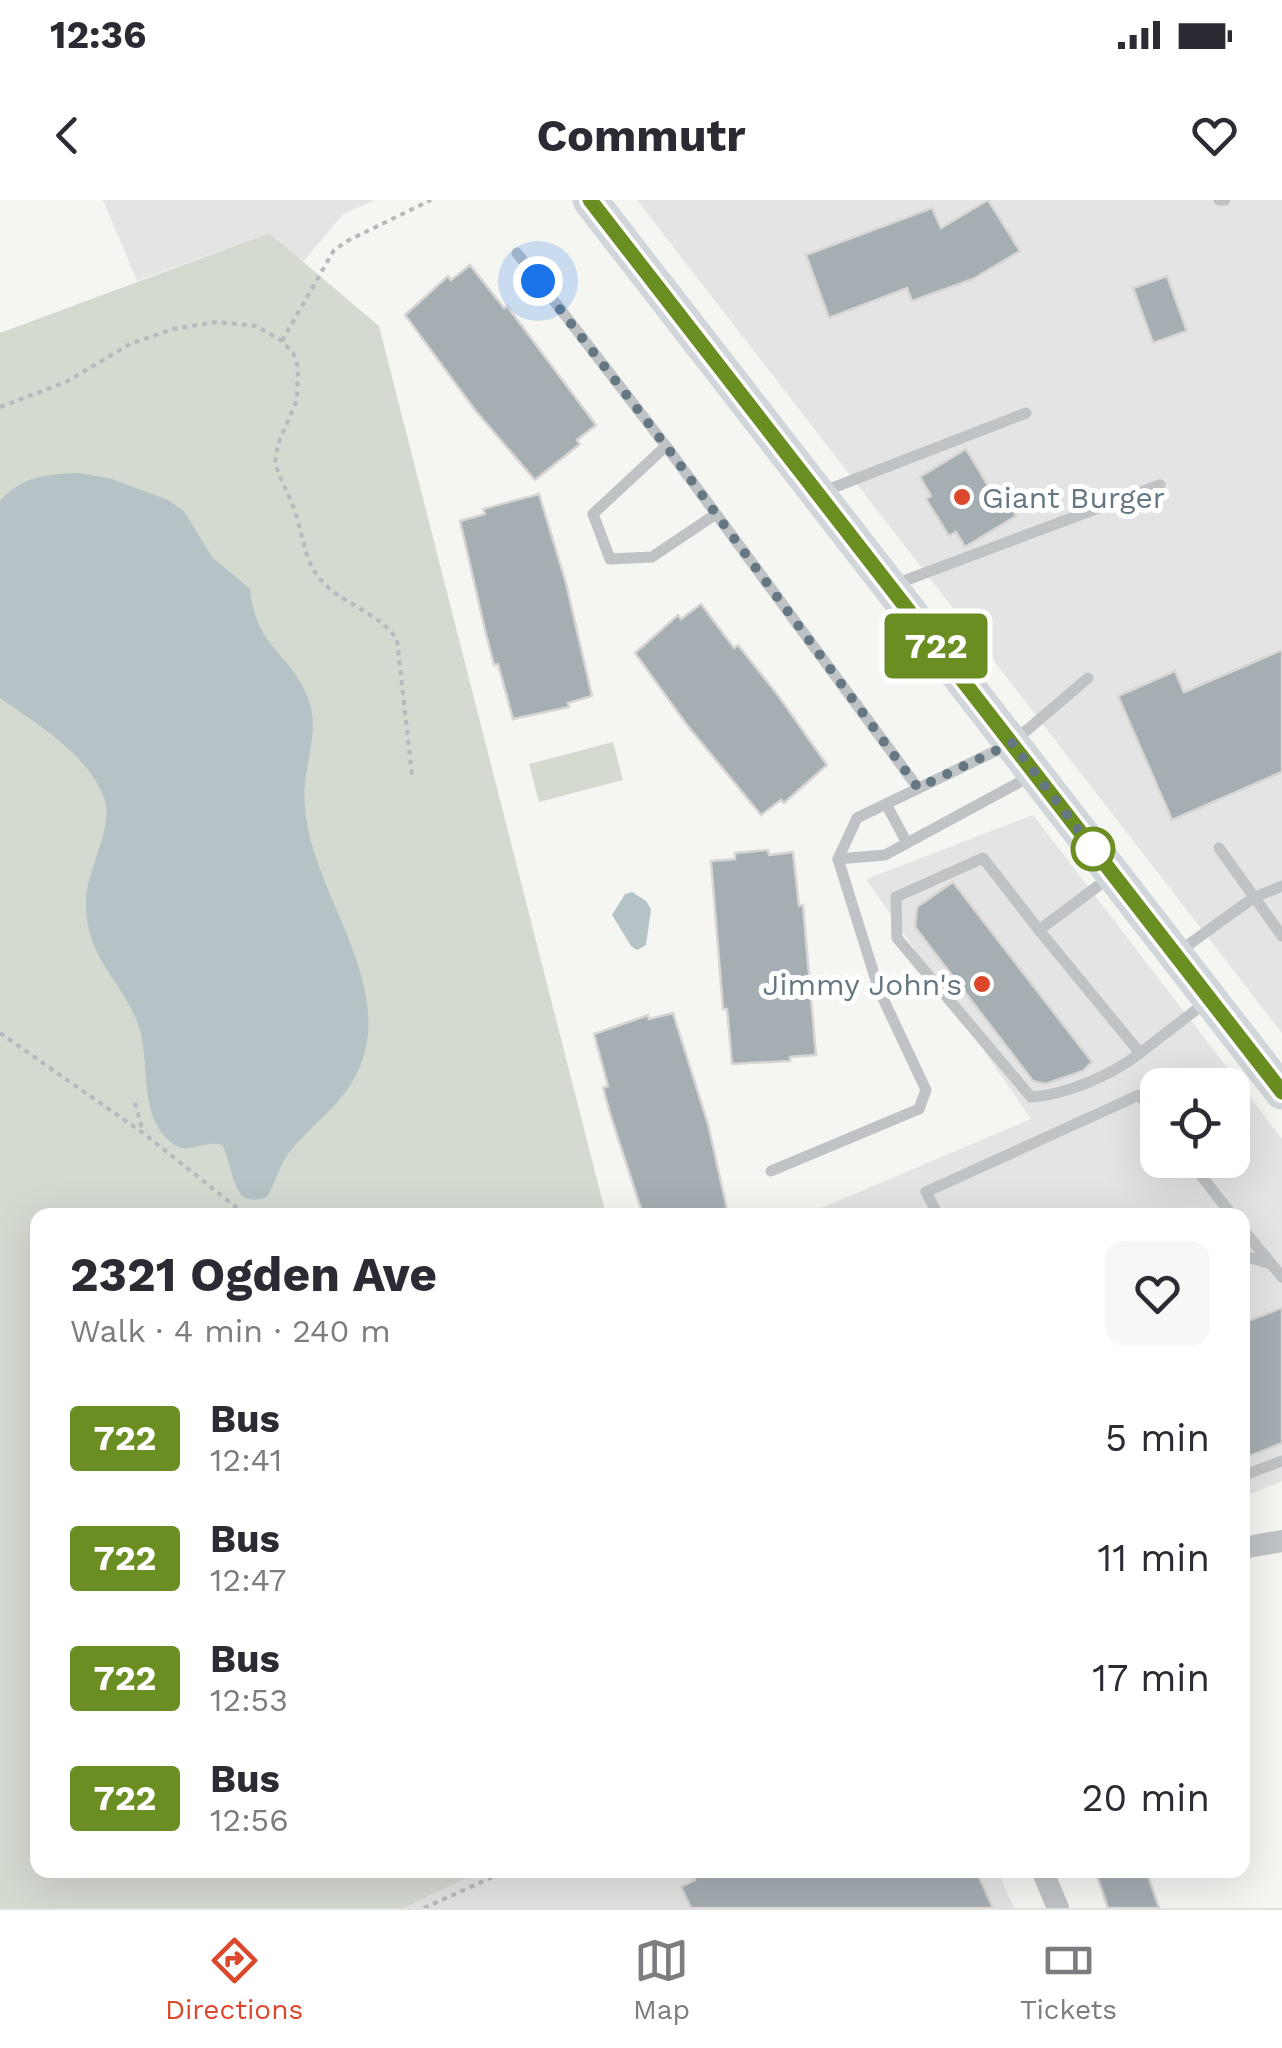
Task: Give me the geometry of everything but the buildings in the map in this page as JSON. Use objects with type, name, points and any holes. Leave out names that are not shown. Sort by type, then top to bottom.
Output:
[{"type":"main road","points":[[590,200],[1282,1092]]},
{"type":"street","points":[[1250,1547],[1282,1541]]},
{"type":"street","points":[[1045,1878],[1058,1908]]},
{"type":"lane","points":[[517,253],[666,446],[918,788]]},
{"type":"lane","points":[[818,494],[1026,414]]},
{"type":"lane","points":[[666,446],[593,514],[610,558],[652,558],[716,514]]},
{"type":"lane","points":[[889,586],[1160,486]]},
{"type":"lane","points":[[771,1171],[919,1110],[926,1090],[879,990],[838,859],[856,818],[1012,743],[1088,678]]},
{"type":"lane","points":[[838,859],[884,855],[1035,774]]},
{"type":"lane","points":[[886,804],[907,842]]},
{"type":"lane","points":[[1219,848],[1282,936]]},
{"type":"lane","points":[[1140,1054],[982,858],[896,897],[897,938],[1030,1097],[1052,1096],[1128,1062],[1140,1054],[1210,1000]]},
{"type":"lane","points":[[1039,930],[1113,875]]},
{"type":"lane","points":[[1175,954],[1252,898],[1282,886]]},
{"type":"lane","points":[[934,1208],[926,1192],[1140,1096]]},
{"type":"lane","points":[[1203,1178],[1227,1208]]},
{"type":"lane","points":[[1250,1238],[1282,1277]]},
{"type":"lane","points":[[1270,1264],[1282,1255]]},
{"type":"lane","points":[[1250,1258],[1270,1264]]},
{"type":"lane","points":[[1250,1473],[1282,1461]]},
{"type":"path","points":[[282,341],[334,250],[431,200]]},
{"type":"path","points":[[0,407],[66,382],[130,344],[173,329],[216,322],[256,326],[282,341],[293,352],[300,383],[275,463],[294,508],[304,555],[316,574],[389,628],[397,640],[412,775]]},
{"type":"path","points":[[0,1033],[143,1133],[237,1208]]},
{"type":"path","points":[[135,1103],[143,1133]]},
{"type":"path","points":[[424,1908],[490,1878]]},
{"type":"shaded area","points":[[103,200],[375,200],[343,214],[303,262],[268,233],[137,281]]},
{"type":"shaded area","points":[[637,200],[1282,200],[1282,1033]]},
{"type":"shaded area","points":[[269,233],[379,326],[604,1208],[30,1208],[30,1878],[468,1878],[403,1908],[0,1908],[0,333]]},
{"type":"shaded area","points":[[79,473],[112,479],[168,500],[184,511],[212,557],[250,589],[260,626],[294,672],[312,710],[305,789],[308,829],[355,955],[368,1020],[365,1051],[352,1082],[287,1155],[267,1197],[255,1200],[240,1193],[222,1145],[181,1148],[158,1127],[148,1100],[139,1027],[98,955],[87,922],[87,889],[106,822],[104,798],[74,754],[0,698],[0,501],[17,486],[36,478]]},
{"type":"shaded area","points":[[613,742],[623,780],[539,802],[529,764]]},
{"type":"shaded area","points":[[1033,815],[1227,1068],[1140,1068],[1140,1178],[1250,1178],[1250,1097],[1282,1139],[1282,1481],[1250,1494],[1250,1208],[821,1208],[1031,1119],[866,879]]},
{"type":"shaded area","points":[[632,892],[651,909],[646,945],[637,950],[612,915],[625,894]]},
{"type":"shaded area","points":[[468,1878],[1001,1878],[1014,1908],[403,1908]]},
{"type":"bus line","name":"722","points":[[590,200],[1282,1092]]},
{"type":"place","name":"Giant Burger","points":[[962,497]]},
{"type":"place","name":"Jimmy John's","points":[[982,984]]},
{"type":"route","points":[[538,281],[666,446],[918,788],[1012,743],[1093,849]]}]
